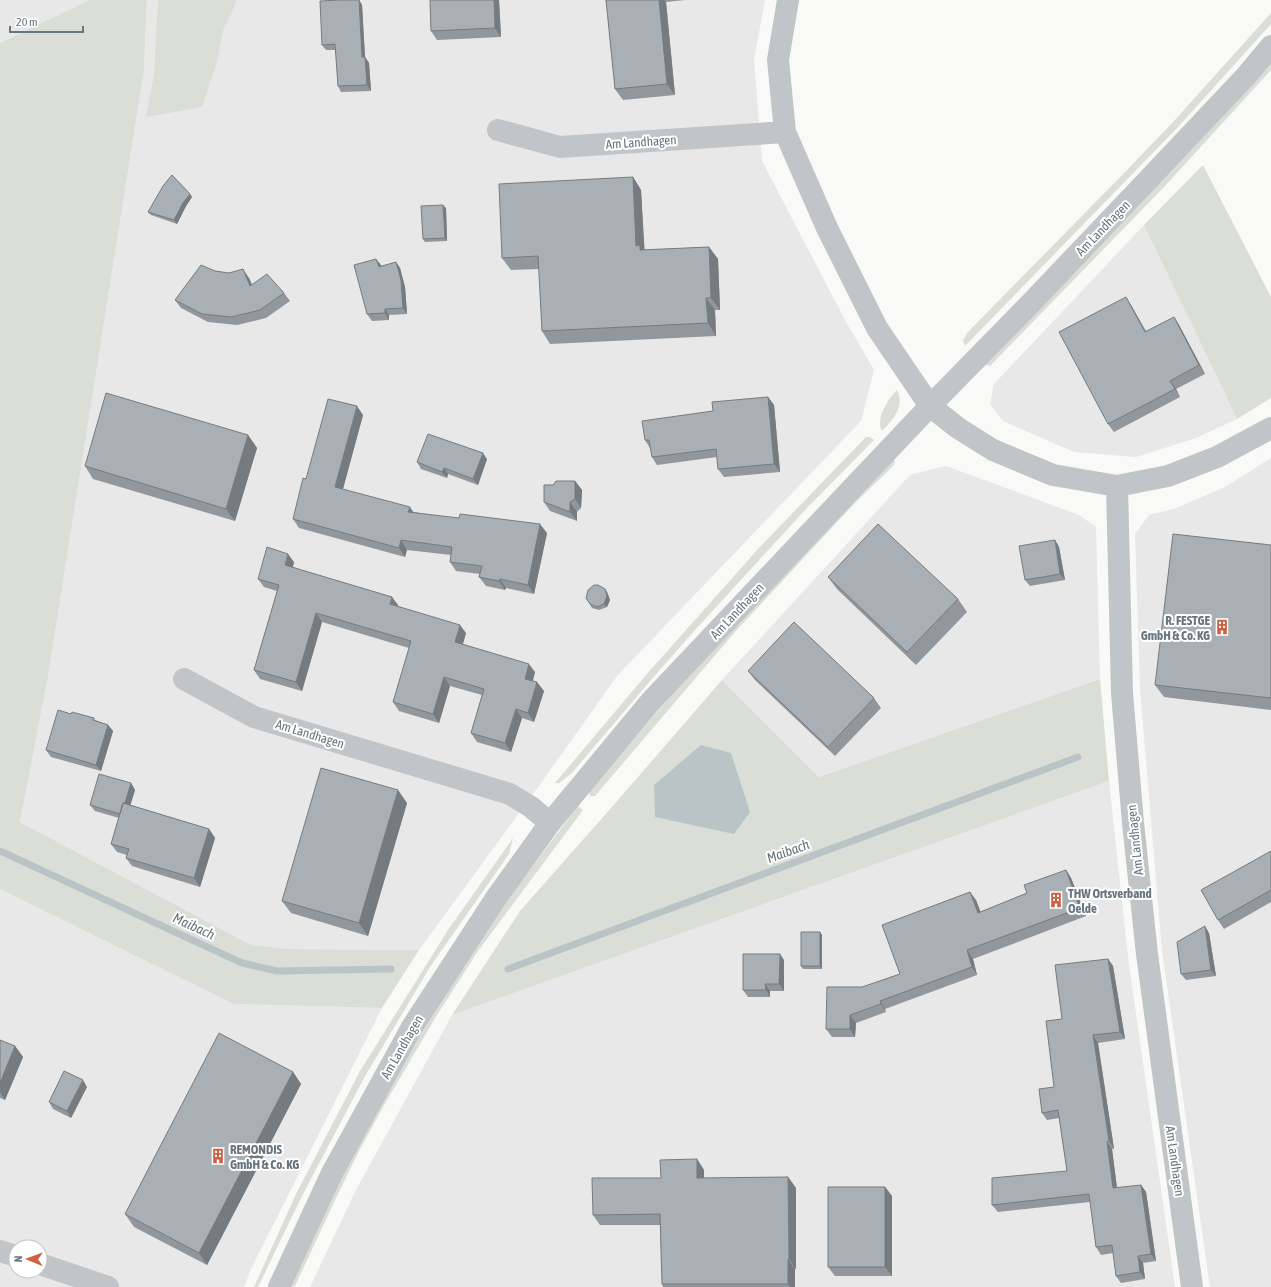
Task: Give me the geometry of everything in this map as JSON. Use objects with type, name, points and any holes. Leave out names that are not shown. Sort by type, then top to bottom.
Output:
[{"type":"street","points":[[788,0],[778,60],[785,132],[827,228],[877,328],[930,406],[958,428],[993,450],[1053,475],[1117,486],[1168,476],[1203,463],[1218,457],[1271,428]]},
{"type":"street","name":"Am Landhagen","points":[[279,1287],[332,1173],[412,1027],[496,898],[550,823],[651,702],[930,406],[1035,299],[1145,183],[1271,46]]},
{"type":"street","name":"Am Landhagen","points":[[498,130],[560,147],[785,132]]},
{"type":"street","name":"Am Landhagen","points":[[1117,486],[1122,693],[1133,823],[1148,961],[1192,1287]]},
{"type":"street","name":"Am Landhagen","points":[[184,679],[254,717],[510,794],[531,807],[550,823]]},
{"type":"street","points":[[48,1267],[108,1287]]},
{"type":"shaded area","points":[[0,0],[89,0],[0,43]]},
{"type":"shaded area","points":[[89,0],[147,0],[144,70],[48,677],[20,822],[251,945],[289,949],[419,950],[382,1008],[233,1004],[0,889],[0,43]]},
{"type":"shaded area","points":[[147,0],[765,0],[754,60],[762,161],[845,320],[874,370],[861,421],[617,676],[419,950],[289,949],[251,945],[20,822],[48,677],[144,70]]},
{"type":"shaded area","points":[[158,0],[236,0],[223,31],[217,62],[202,107],[146,117],[154,75]]},
{"type":"shaded area","points":[[1271,13],[1271,24],[1178,127],[965,346],[963,341],[967,333],[1174,121]]},
{"type":"shaded area","points":[[1271,60],[1271,70],[1164,187],[990,366],[985,364]]},
{"type":"shaded area","points":[[1203,165],[1271,297],[1271,398],[1237,419],[1144,225]]},
{"type":"shaded area","points":[[1144,225],[1237,419],[1196,438],[1136,457],[1074,452],[1003,421],[990,404],[994,384]]},
{"type":"shaded area","points":[[897,390],[900,401],[899,407],[894,418],[882,431],[880,426],[881,415],[886,404]]},
{"type":"shaded area","points":[[866,437],[870,437],[874,440],[806,509],[696,629],[571,774],[559,783],[555,783],[646,675],[758,549]]},
{"type":"shaded area","points":[[892,456],[895,462],[893,466],[853,505],[734,633],[595,796],[590,796],[589,792],[690,672]]},
{"type":"shaded area","points":[[1271,458],[1271,1287],[1210,1287],[1162,951],[1140,689],[1135,534],[1149,515],[1174,509],[1225,487]]},
{"type":"shaded area","points":[[946,466],[1079,515],[1096,527],[1100,679],[819,777],[722,680],[910,475]]},
{"type":"shaded area","points":[[1100,679],[1109,781],[452,1015],[520,911],[722,680],[819,777]]},
{"type":"shaded area","points":[[701,745],[731,753],[750,812],[734,834],[655,817],[654,785]]},
{"type":"shaded area","points":[[1109,781],[1128,957],[1175,1287],[310,1287],[356,1190],[452,1015]]},
{"type":"shaded area","points":[[578,806],[583,810],[478,951],[437,1015],[359,1151],[295,1286],[290,1287],[321,1213],[407,1053],[492,920]]},
{"type":"shaded area","points":[[513,838],[509,854],[430,967],[364,1078],[302,1196],[258,1287],[254,1287],[296,1194],[360,1071],[448,930]]},
{"type":"shaded area","points":[[0,889],[233,1004],[382,1008],[251,1269],[244,1287],[0,1287]]},
{"type":"building","points":[[359,0],[362,57],[365,57],[367,85],[338,86],[335,44],[322,45],[320,1]]},
{"type":"building","points":[[430,0],[494,0],[495,28],[431,31]]},
{"type":"building","points":[[606,0],[659,0],[667,84],[615,89]]},
{"type":"building","points":[[172,175],[190,194],[183,203],[174,220],[148,212],[163,186]]},
{"type":"building","points":[[633,177],[636,246],[640,245],[640,250],[709,247],[711,298],[706,298],[708,323],[542,331],[538,256],[502,258],[499,184]]},
{"type":"building","points":[[443,205],[445,238],[423,239],[421,206]]},
{"type":"building","points":[[376,259],[379,267],[396,262],[401,280],[403,308],[385,309],[385,313],[367,314],[354,265]]},
{"type":"building","points":[[201,265],[215,271],[229,273],[243,269],[250,286],[267,274],[284,293],[260,310],[231,317],[202,314],[175,300]]},
{"type":"building","points":[[1126,297],[1145,332],[1174,317],[1199,365],[1170,381],[1175,389],[1108,424],[1059,332]]},
{"type":"building","points":[[106,393],[248,435],[226,509],[85,466]]},
{"type":"building","points":[[768,397],[774,464],[718,469],[716,449],[652,457],[649,440],[645,440],[642,421],[713,411],[712,402]]},
{"type":"building","points":[[328,399],[357,406],[335,487],[410,507],[408,512],[459,518],[460,514],[540,524],[528,585],[500,579],[499,581],[479,577],[482,566],[450,562],[452,547],[401,540],[399,548],[293,519],[303,478],[306,479]]},
{"type":"building","points":[[428,434],[483,453],[473,479],[444,468],[442,472],[417,462]]},
{"type":"building","points":[[556,481],[575,481],[575,499],[570,502],[570,512],[544,502],[544,485],[553,485]]},
{"type":"building","points":[[878,524],[958,599],[907,652],[828,577]]},
{"type":"building","name":"R. FESTGE GmbH & Co. KG","points":[[1173,534],[1271,545],[1271,698],[1155,685]]},
{"type":"building","points":[[1055,540],[1060,574],[1025,580],[1019,546]]},
{"type":"building","points":[[267,547],[288,554],[285,565],[392,597],[390,604],[460,625],[455,642],[529,664],[525,679],[537,682],[528,713],[516,709],[505,743],[471,733],[484,689],[444,677],[433,714],[393,702],[411,641],[316,613],[296,682],[254,670],[279,585],[258,579]]},
{"type":"building","points":[[594,585],[598,585],[605,589],[607,596],[604,604],[597,607],[590,604],[586,598],[588,590]]},
{"type":"building","points":[[794,622],[874,698],[828,747],[748,671]]},
{"type":"building","points":[[58,710],[94,718],[93,720],[108,725],[96,765],[46,750]]},
{"type":"building","points":[[321,768],[398,790],[359,923],[282,901]]},
{"type":"building","points":[[99,774],[131,783],[120,814],[90,805]]},
{"type":"building","points":[[123,803],[209,829],[194,878],[126,858],[129,849],[111,844]]},
{"type":"building","points":[[1271,851],[1271,890],[1218,920],[1201,890]]},
{"type":"building","points":[[1066,870],[1080,908],[967,950],[972,967],[880,1001],[881,1004],[850,1015],[850,1029],[826,1029],[827,987],[862,987],[900,974],[882,925],[970,892],[978,913],[1027,893],[1024,885]]},
{"type":"building","points":[[1205,926],[1211,970],[1181,974],[1177,942]]},
{"type":"building","points":[[801,932],[820,932],[820,966],[801,966]]},
{"type":"building","points":[[743,954],[780,954],[779,984],[765,984],[766,990],[743,990]]},
{"type":"building","points":[[1108,959],[1120,1032],[1093,1035],[1109,1141],[1107,1142],[1113,1188],[1141,1185],[1151,1254],[1138,1256],[1140,1272],[1116,1276],[1112,1245],[1096,1247],[1089,1194],[992,1205],[992,1178],[1067,1171],[1058,1110],[1042,1113],[1039,1089],[1054,1087],[1046,1021],[1062,1019],[1055,965]]},
{"type":"building","name":"REMONDIS GmbH & Co. KG","points":[[219,1033],[293,1072],[199,1253],[125,1214]]},
{"type":"building","points":[[0,1040],[15,1046],[0,1083]]},
{"type":"building","points":[[64,1071],[83,1080],[67,1111],[49,1102]]},
{"type":"building","points":[[697,1159],[697,1178],[788,1177],[788,1284],[662,1284],[660,1214],[593,1215],[592,1178],[661,1178],[660,1160]]},
{"type":"building","points":[[828,1187],[885,1187],[885,1267],[828,1267]]},
{"type":"waterway","name":"Maibach","points":[[508,969],[1078,757]]},
{"type":"waterway","name":"Maibach","points":[[0,851],[242,963],[277,971],[391,969]]},
{"type":"place","name":"R. FESTGE GmbH & Co. KG","points":[[1222,627]]},
{"type":"place","name":"THW Ortsverband Oelde","points":[[1056,900]]},
{"type":"place","name":"REMONDIS GmbH & Co. KG","points":[[218,1156]]}]
